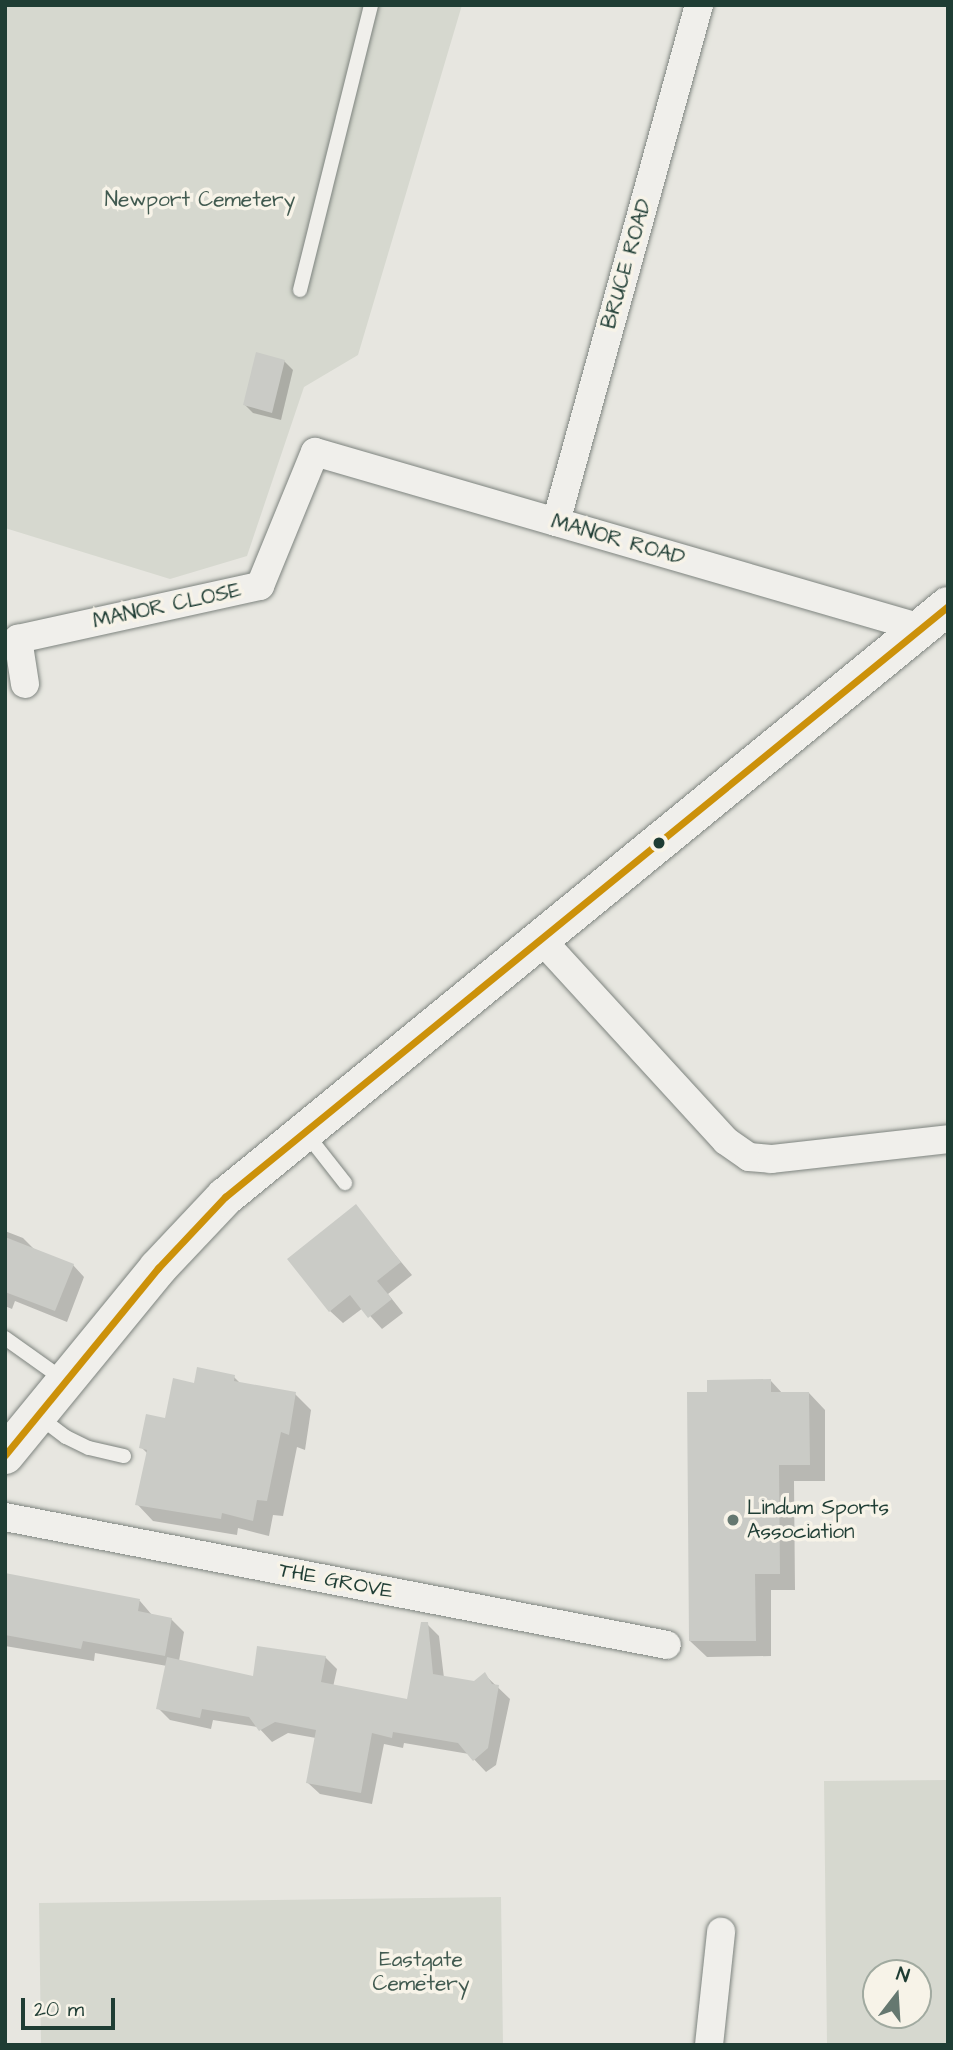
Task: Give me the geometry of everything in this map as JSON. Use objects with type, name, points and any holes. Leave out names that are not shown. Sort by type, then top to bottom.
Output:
[{"type":"street","name":"BRUCE ROAD","points":[[556,522],[699,5]]},
{"type":"street","name":"MANOR ROAD","points":[[315,452],[556,522],[934,617]]},
{"type":"street","name":"MANOR CLOSE","points":[[26,684],[12,640],[260,586],[315,452]]},
{"type":"street","points":[[5,1455],[184,1237],[225,1197],[934,617]]},
{"type":"street","points":[[540,938],[726,1141],[749,1157],[771,1159],[948,1139]]},
{"type":"street","name":"THE GROVE","points":[[5,1517],[667,1645]]},
{"type":"street","points":[[709,2045],[721,1932]]},
{"type":"lane","points":[[300,290],[371,5]]},
{"type":"lane","points":[[304,1131],[345,1183]]},
{"type":"lane","points":[[5,1338],[65,1381]]},
{"type":"lane","points":[[37,1416],[66,1437],[89,1448],[124,1456]]},
{"type":"green space","name":"Newport Cemetery","points":[[5,5],[462,5],[358,355],[304,387],[247,556],[170,579],[5,528]]},
{"type":"green space","points":[[948,1780],[948,2045],[827,2045],[824,1781]]},
{"type":"green space","name":"Eastgate Cemetery","points":[[501,1897],[503,2045],[41,2045],[39,1903]]},
{"type":"building","points":[[256,352],[285,360],[272,413],[243,405]]},
{"type":"building","points":[[356,1204],[401,1262],[377,1281],[392,1299],[368,1318],[350,1295],[329,1312],[287,1259]]},
{"type":"building","points":[[5,1237],[74,1264],[55,1311],[5,1292]]},
{"type":"building","points":[[197,1367],[235,1375],[234,1381],[296,1392],[289,1435],[281,1432],[267,1501],[257,1500],[253,1521],[222,1513],[221,1519],[135,1505],[147,1450],[139,1448],[146,1414],[165,1418],[173,1378],[194,1383]]},
{"type":"building","name":"Lindum Sports Association","points":[[771,1379],[771,1392],[809,1392],[810,1465],[779,1465],[780,1574],[755,1574],[756,1641],[689,1641],[687,1392],[707,1392],[707,1380]]},
{"type":"building","points":[[5,1573],[140,1599],[138,1611],[172,1618],[165,1656],[83,1641],[81,1649],[5,1635]]},
{"type":"building","points":[[421,1622],[428,1622],[433,1674],[474,1681],[485,1672],[492,1684],[499,1685],[488,1748],[473,1761],[458,1743],[393,1732],[392,1738],[372,1733],[361,1793],[306,1783],[316,1730],[275,1722],[259,1731],[249,1717],[202,1709],[200,1718],[156,1709],[167,1657],[253,1676],[257,1646],[326,1656],[321,1682],[407,1699]]},
{"type":"transit line","points":[[5,1455],[158,1268],[225,1197],[948,606]]},
{"type":"place","name":"Lindum Sports Association","points":[[733,1520]]}]
